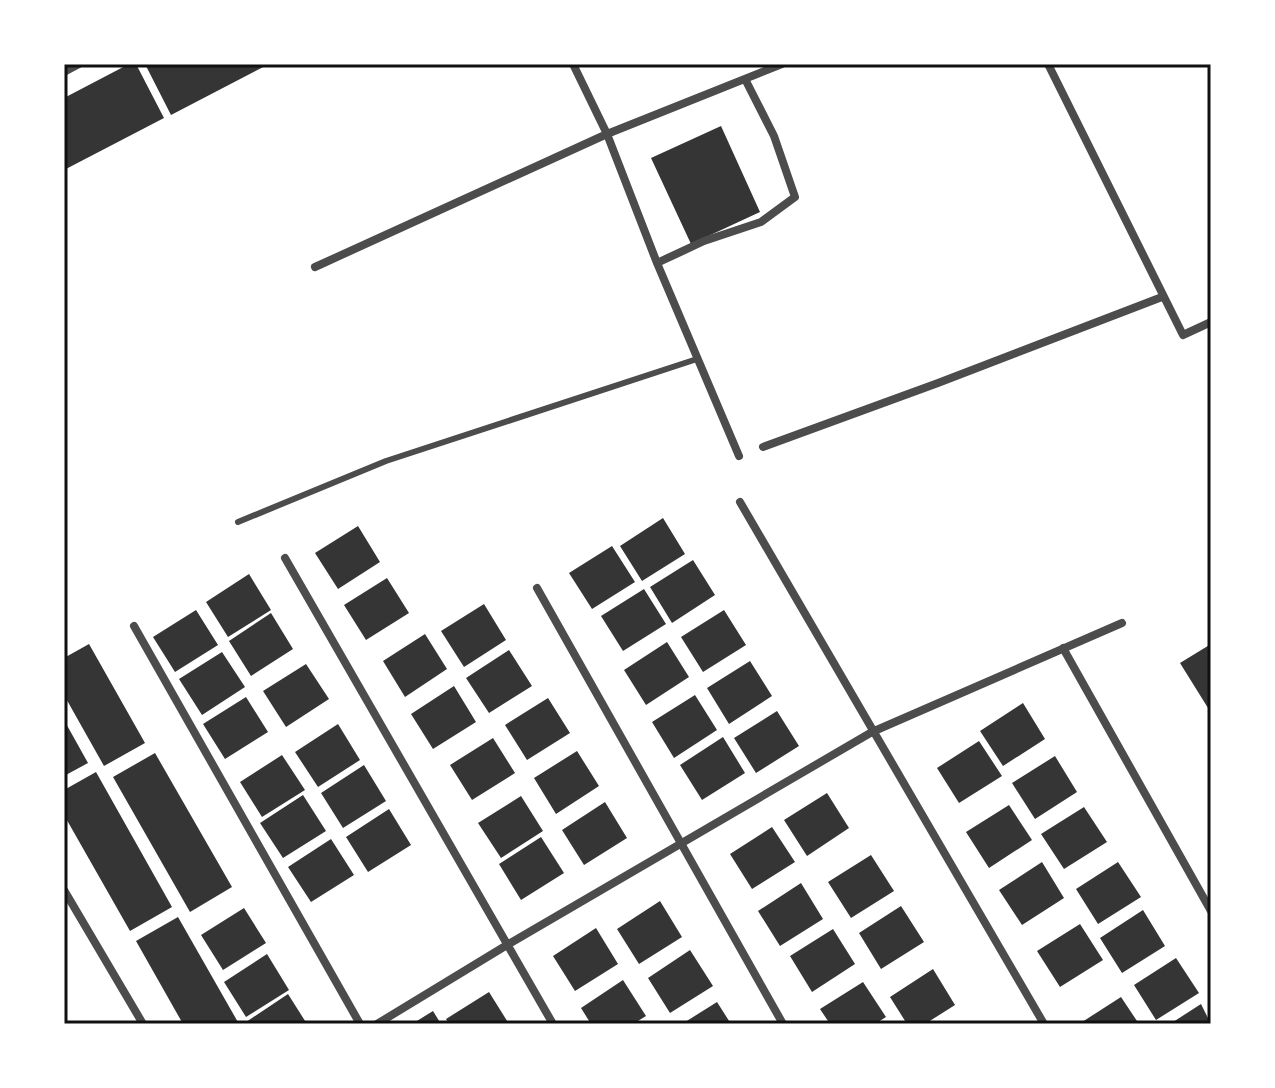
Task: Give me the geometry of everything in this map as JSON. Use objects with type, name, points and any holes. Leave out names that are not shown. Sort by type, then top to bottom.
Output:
[{"type":"street","points":[[64,72],[79,64]]},
{"type":"street","points":[[573,64],[607,134],[657,263],[739,456]]},
{"type":"street","points":[[315,267],[607,134],[782,64]]},
{"type":"street","points":[[1048,64],[1183,335],[1211,322]]},
{"type":"street","points":[[657,263],[704,241],[761,222],[795,197],[774,136],[745,79]]},
{"type":"street","points":[[763,447],[1162,297]]},
{"type":"street","points":[[740,502],[1044,1024]]},
{"type":"street","points":[[285,558],[553,1024]]},
{"type":"street","points":[[537,588],[783,1024]]},
{"type":"street","points":[[377,1024],[872,732],[1122,623]]},
{"type":"street","points":[[134,626],[360,1024]]},
{"type":"street","points":[[1063,648],[1211,911]]},
{"type":"street","points":[[64,890],[143,1024]]},
{"type":"lane","points":[[238,522],[386,461],[697,359]]},
{"type":"building","points":[[129,64],[136,64],[164,118],[64,170],[64,98]]},
{"type":"building","points":[[145,64],[269,64],[171,115]]},
{"type":"building","points":[[721,126],[760,212],[691,244],[651,158]]},
{"type":"building","points":[[663,518],[685,554],[642,581],[620,546]]},
{"type":"building","points":[[358,526],[380,562],[338,589],[315,553]]},
{"type":"building","points":[[612,546],[635,582],[592,609],[569,573]]},
{"type":"building","points":[[693,560],[715,595],[672,623],[650,587]]},
{"type":"building","points":[[249,574],[271,610],[228,637],[206,602]]},
{"type":"building","points":[[387,578],[409,613],[366,640],[344,605]]},
{"type":"building","points":[[644,589],[666,624],[623,651],[601,616]]},
{"type":"building","points":[[484,604],[506,640],[464,667],[441,631]]},
{"type":"building","points":[[196,610],[218,645],[175,672],[153,637]]},
{"type":"building","points":[[724,610],[746,645],[703,672],[681,637]]},
{"type":"building","points":[[271,613],[293,649],[251,676],[229,641]]},
{"type":"building","points":[[425,634],[447,669],[405,697],[383,661]]},
{"type":"building","points":[[667,642],[689,677],[646,705],[624,670]]},
{"type":"building","points":[[89,644],[145,743],[104,766],[64,695],[64,658]]},
{"type":"building","points":[[1211,644],[1211,706],[1208,708],[1180,663]]},
{"type":"building","points":[[509,650],[532,686],[489,713],[466,678]]},
{"type":"building","points":[[222,652],[245,687],[202,715],[179,679]]},
{"type":"building","points":[[750,661],[772,696],[729,724],[707,688]]},
{"type":"building","points":[[306,664],[329,699],[286,727],[263,691]]},
{"type":"building","points":[[454,686],[476,722],[433,749],[411,714]]},
{"type":"building","points":[[695,695],[717,730],[674,758],[652,722]]},
{"type":"building","points":[[246,697],[268,732],[225,759],[203,724]]},
{"type":"building","points":[[548,698],[570,733],[527,760],[505,725]]},
{"type":"building","points":[[1023,703],[1045,739],[1003,766],[980,731]]},
{"type":"building","points":[[777,711],[799,746],[756,773],[734,738]]},
{"type":"building","points":[[64,720],[88,763],[64,776]]},
{"type":"building","points":[[338,724],[360,760],[318,787],[295,752]]},
{"type":"building","points":[[723,737],[745,773],[702,800],[680,765]]},
{"type":"building","points":[[493,738],[515,773],[472,800],[450,765]]},
{"type":"building","points":[[979,741],[1002,776],[959,803],[937,768]]},
{"type":"building","points":[[577,751],[599,786],[556,814],[534,778]]},
{"type":"building","points":[[155,753],[232,887],[190,912],[113,777]]},
{"type":"building","points":[[282,755],[305,790],[262,817],[240,782]]},
{"type":"building","points":[[1055,756],[1077,792],[1035,819],[1012,783]]},
{"type":"building","points":[[364,765],[386,801],[343,828],[321,793]]},
{"type":"building","points":[[96,772],[172,907],[130,931],[64,815],[64,790]]},
{"type":"building","points":[[827,793],[849,828],[807,856],[784,820]]},
{"type":"building","points":[[303,795],[326,831],[283,858],[260,823]]},
{"type":"building","points":[[521,796],[543,831],[501,858],[478,823]]},
{"type":"building","points":[[605,802],[627,838],[584,865],[562,830]]},
{"type":"building","points":[[1009,805],[1032,840],[989,868],[966,832]]},
{"type":"building","points":[[1084,807],[1107,842],[1064,869],[1041,834]]},
{"type":"building","points":[[389,809],[411,845],[368,872],[346,837]]},
{"type":"building","points":[[772,827],[795,862],[752,889],[730,854]]},
{"type":"building","points":[[541,837],[564,873],[521,900],[499,864]]},
{"type":"building","points":[[331,839],[354,875],[311,902],[288,867]]},
{"type":"building","points":[[871,855],[894,891],[851,918],[828,882]]},
{"type":"building","points":[[1042,862],[1064,898],[1022,925],[999,890]]},
{"type":"building","points":[[1118,862],[1141,897],[1098,924],[1076,889]]},
{"type":"building","points":[[801,883],[823,919],[780,946],[758,911]]},
{"type":"building","points":[[660,901],[682,937],[639,964],[617,929]]},
{"type":"building","points":[[901,906],[924,942],[881,969],[859,933]]},
{"type":"building","points":[[244,908],[266,943],[223,970],[201,935]]},
{"type":"building","points":[[1143,910],[1165,946],[1122,973],[1100,938]]},
{"type":"building","points":[[178,917],[239,1024],[183,1024],[136,941]]},
{"type":"building","points":[[1080,924],[1103,960],[1060,987],[1037,951]]},
{"type":"building","points":[[596,928],[618,964],[575,991],[553,956]]},
{"type":"building","points":[[833,929],[855,964],[812,992],[790,956]]},
{"type":"building","points":[[690,950],[713,986],[670,1013],[648,978]]},
{"type":"building","points":[[267,954],[289,990],[246,1017],[224,982]]},
{"type":"building","points":[[1176,958],[1199,993],[1156,1020],[1134,985]]},
{"type":"building","points":[[933,969],[955,1005],[925,1024],[907,1024],[890,997]]},
{"type":"building","points":[[623,980],[646,1016],[633,1024],[591,1024],[581,1008]]},
{"type":"building","points":[[863,982],[886,1017],[875,1024],[830,1024],[820,1009]]},
{"type":"building","points":[[489,992],[509,1024],[449,1024],[446,1019]]},
{"type":"building","points":[[288,994],[307,1024],[247,1024],[246,1022]]},
{"type":"building","points":[[1121,997],[1139,1024],[1079,1024]]},
{"type":"building","points":[[717,1002],[731,1024],[682,1024]]},
{"type":"building","points":[[1201,1004],[1211,1024],[1170,1024]]},
{"type":"building","points":[[433,1011],[441,1024],[412,1024]]}]
